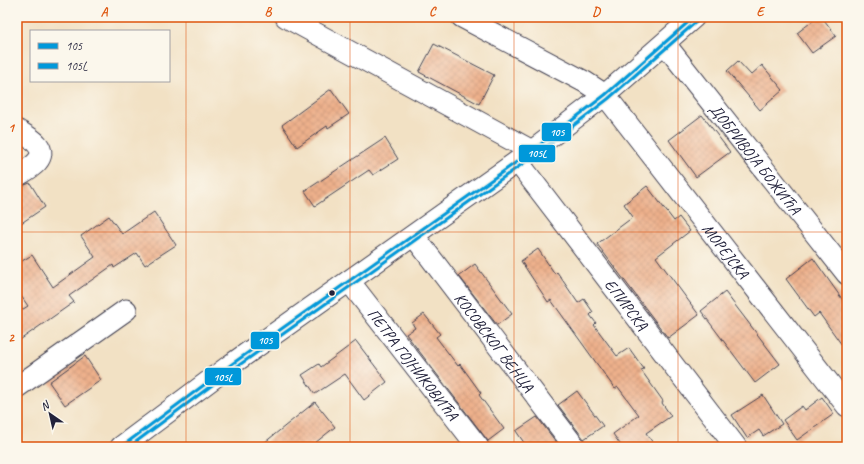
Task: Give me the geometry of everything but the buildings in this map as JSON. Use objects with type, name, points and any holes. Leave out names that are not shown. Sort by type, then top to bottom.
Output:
[{"type":"street","points":[[286,17],[525,157]]},
{"type":"street","name":"МОРЕЈСКА","points":[[462,17],[585,82],[605,95],[847,406]]},
{"type":"street","points":[[121,447],[232,364],[349,280],[525,157],[605,95],[694,17]]},
{"type":"street","name":"ДОБРИВОЈА БОЖИЋА","points":[[665,44],[847,274]]},
{"type":"street","points":[[17,130],[37,144],[41,155],[35,164],[17,176]]},
{"type":"street","name":"ЕПИРСКА","points":[[525,157],[736,447]]},
{"type":"street","name":"КОСОВСКОГ ВЕНЦА","points":[[414,236],[575,447]]},
{"type":"street","name":"ПЕТРА ГОЈНИКОВИЋА","points":[[349,280],[478,447]]},
{"type":"street","points":[[17,387],[126,310]]},
{"type":"transit line","name":"105","points":[[121,447],[232,364],[532,151],[605,95],[694,17]]},
{"type":"transit line","name":"105L","points":[[129,447],[235,368],[535,155],[608,99],[697,21]]}]
